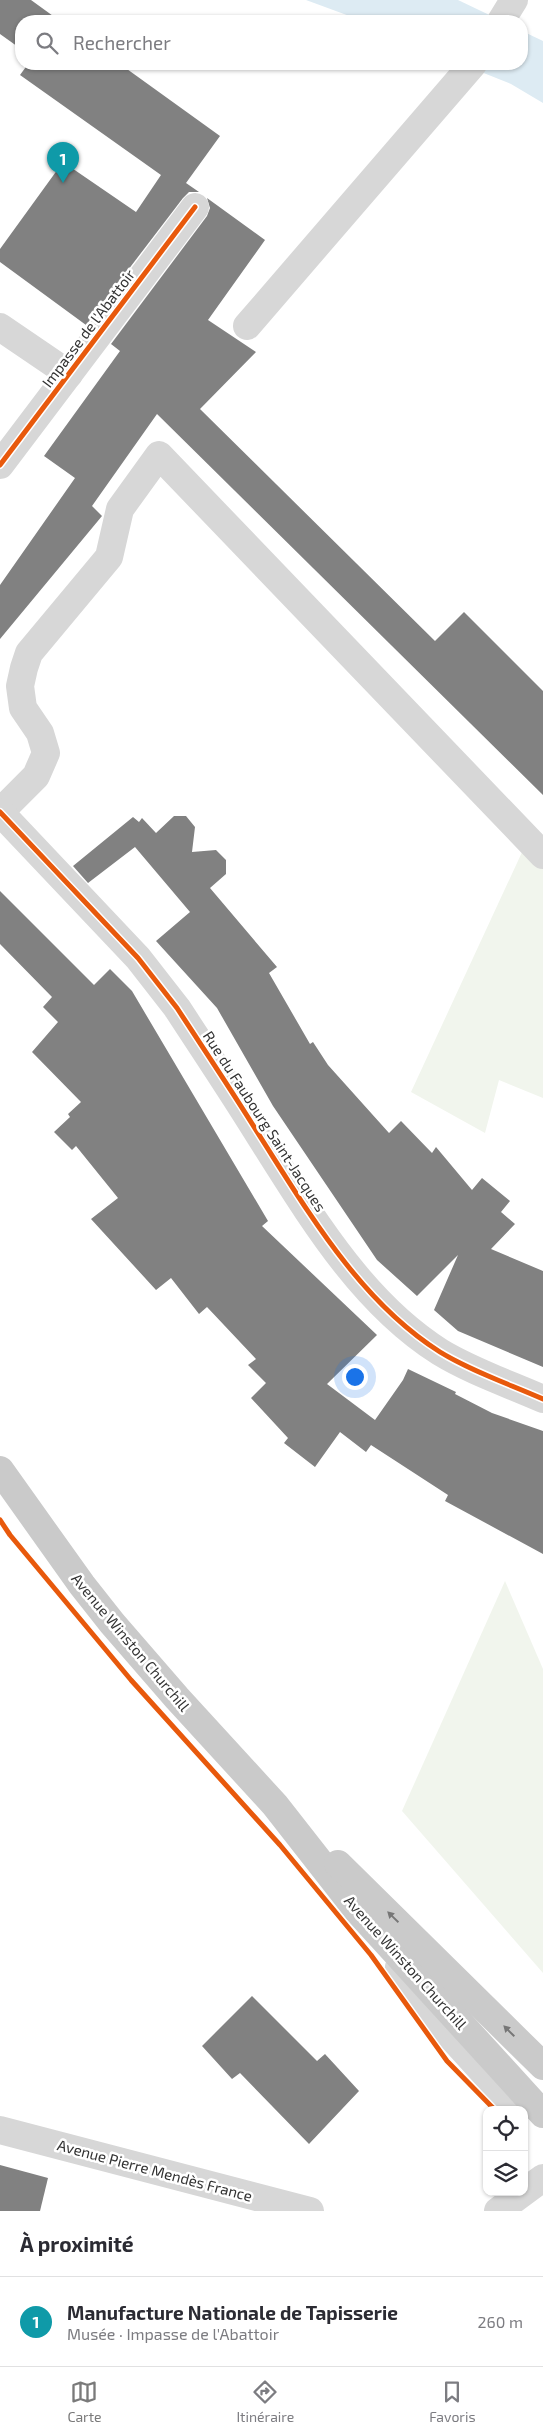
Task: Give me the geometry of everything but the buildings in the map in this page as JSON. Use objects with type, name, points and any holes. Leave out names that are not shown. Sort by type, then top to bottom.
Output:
[{"type":"main road","name":"Avenue Winston Churchill","points":[[0,1470],[82,1586],[112,1623],[177,1698],[275,1805],[358,1911],[543,2114]]},
{"type":"main road","name":"Avenue Winston Churchill","points":[[275,1805],[378,1901],[543,2066]]},
{"type":"street","points":[[247,326],[468,70]]},
{"type":"street","name":"Impasse de l'Abattoir","points":[[0,465],[195,207]]},
{"type":"street","name":"Impasse de l'Abattoir","points":[[0,326],[69,374]]},
{"type":"street","points":[[0,812],[36,776],[46,753],[40,733],[23,708],[20,686],[29,653],[108,557],[120,509],[159,455],[543,855]]},
{"type":"street","name":"Rue du Faubourg Saint-Jacques","points":[[0,812],[125,944],[158,983],[314,1220],[374,1295],[420,1337],[439,1351],[458,1362],[543,1399]]},
{"type":"street","points":[[380,1936],[426,2009],[512,2106]]},
{"type":"street","name":"Avenue Pierre Mendès France","points":[[0,2130],[310,2211]]},
{"type":"street","points":[[506,2203],[543,2178]]},
{"type":"shaded area","points":[[306,0],[458,0],[489,15],[347,15]]},
{"type":"shaded area","points":[[528,34],[543,41],[543,103],[511,84],[476,70],[528,70]]},
{"type":"shaded area","points":[[523,850],[543,865],[543,1098],[499,1080],[485,1133],[411,1092]]},
{"type":"shaded area","points":[[505,1581],[543,1669],[543,1973],[402,1811]]},
{"type":"cycle path","points":[[0,465],[195,207]]},
{"type":"cycle path","points":[[0,812],[138,958],[177,1008],[318,1226],[362,1283],[412,1332],[440,1352],[477,1371],[543,1399]]},
{"type":"cycle path","points":[[0,1520],[10,1535],[131,1680],[280,1845],[371,1955],[447,2061],[491,2106]]},
{"type":"place","name":"Manufacture Nationale de Tapisserie","points":[[63,183]]}]
